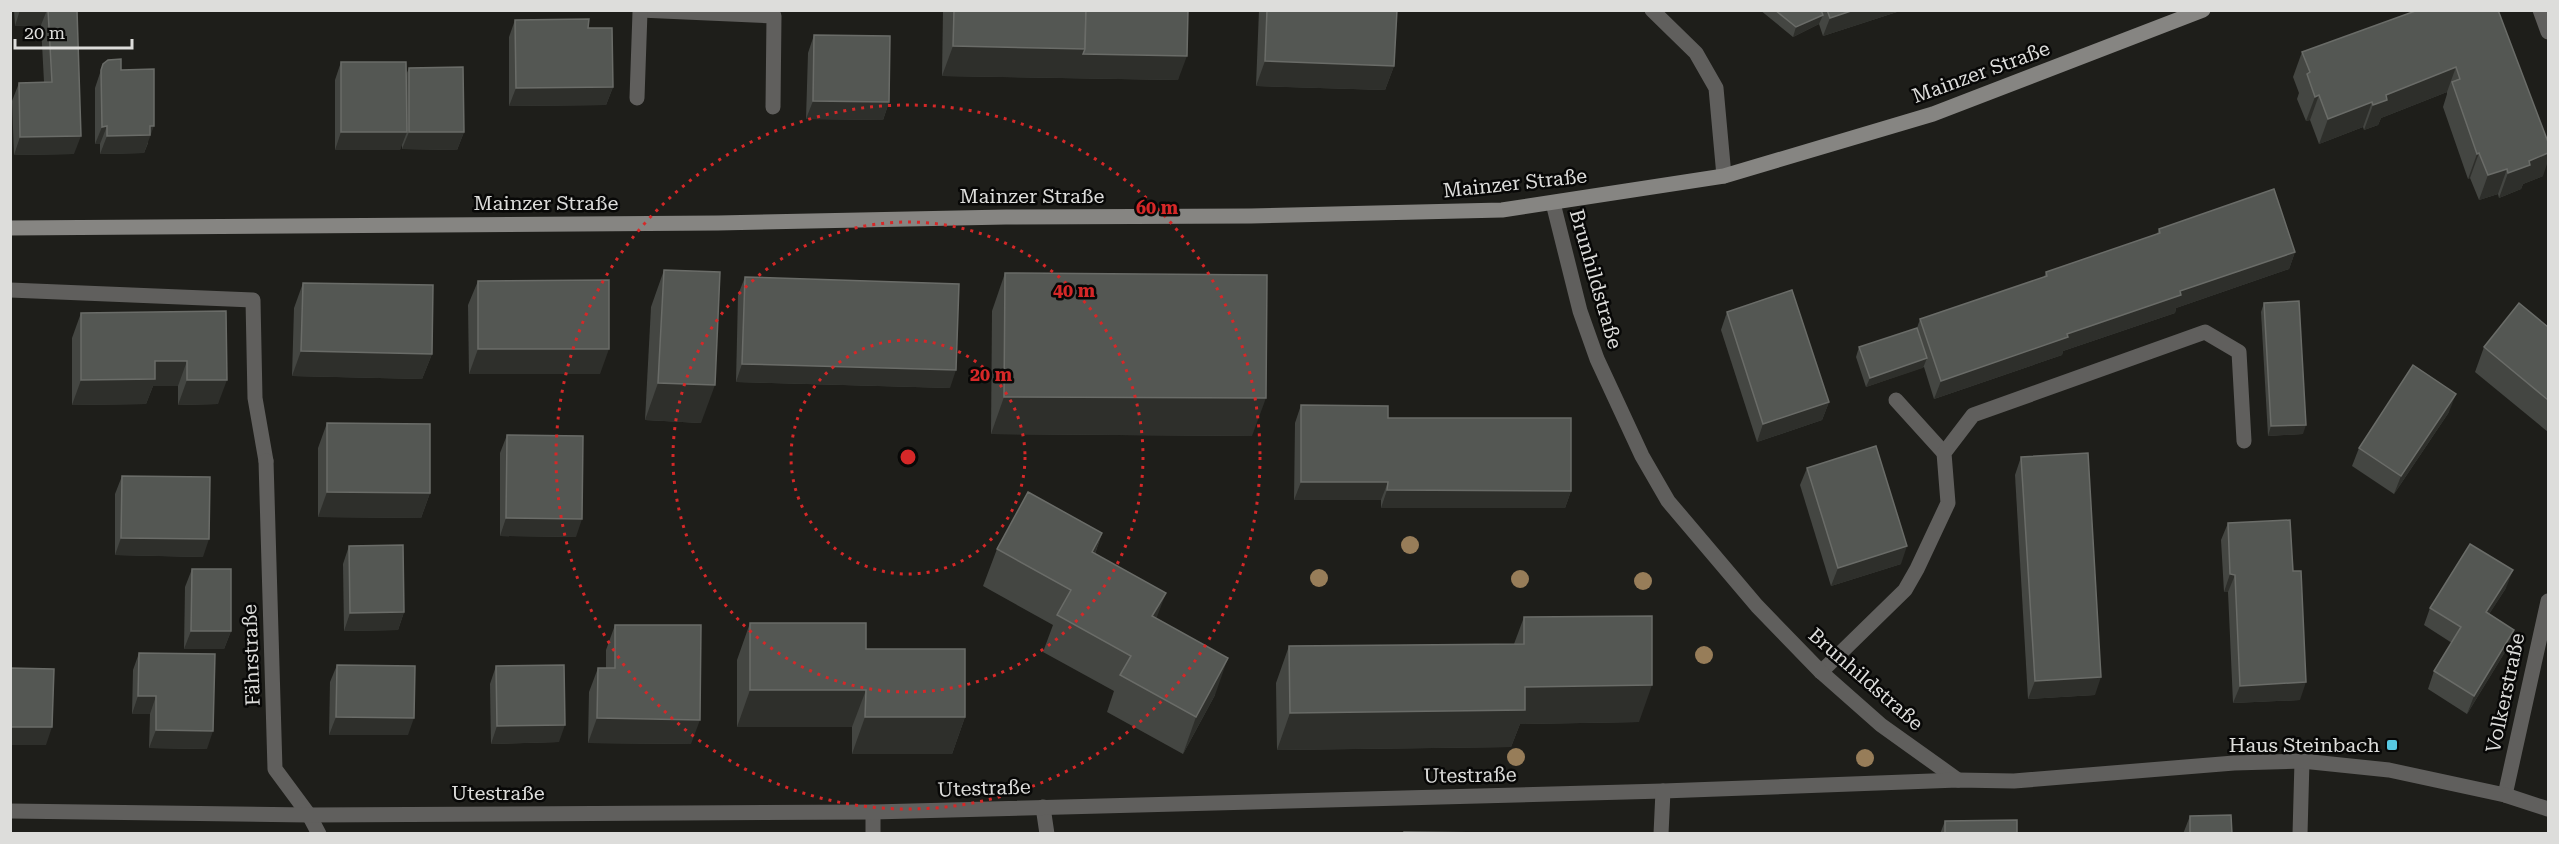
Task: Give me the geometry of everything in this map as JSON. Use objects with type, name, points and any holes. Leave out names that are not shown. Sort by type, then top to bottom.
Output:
[{"type":"street","points":[[1652,10],[1696,53],[1716,88],[1724,176]]},
{"type":"street","name":"Mainzer Straße","points":[[10,228],[673,223],[1006,217],[1251,216],[1502,210],[1724,176],[1933,114],[2203,10]]},
{"type":"street","points":[[2540,10],[2548,32]]},
{"type":"street","points":[[637,98],[640,11],[774,16],[773,107]]},
{"type":"street","name":"Brunhildstraße","points":[[1552,203],[1575,291],[1597,359],[1619,410],[1668,501],[1757,606],[1821,672],[1881,725],[1958,780]]},
{"type":"street","name":"Fährstraße","points":[[10,290],[253,300],[255,398],[266,461],[275,769],[309,815],[319,834]]},
{"type":"street","points":[[1944,453],[1973,415],[2205,332],[2239,352],[2244,441]]},
{"type":"street","points":[[1821,672],[1905,590],[1948,503],[1944,453],[1896,400]]},
{"type":"street","name":"Volkerstraße","points":[[2505,795],[2548,601]]},
{"type":"street","points":[[2300,834],[2302,761]]},
{"type":"street","points":[[1958,780],[2014,781],[2234,763],[2302,761],[2389,770],[2505,795],[2548,809]]},
{"type":"street","name":"Utestraße","points":[[10,810],[309,815],[873,812],[1663,791],[1958,780]]},
{"type":"street","points":[[1661,834],[1663,791]]},
{"type":"street","points":[[1043,807],[1047,834]]},
{"type":"street","points":[[873,812],[873,834]]},
{"type":"building","points":[[48,10],[77,10],[81,136],[20,137],[19,83],[52,82]]},
{"type":"building","points":[[954,10],[1086,10],[1085,49],[953,46]]},
{"type":"building","points":[[1086,10],[1188,10],[1187,56],[1083,54]]},
{"type":"building","points":[[1267,10],[1397,10],[1394,66],[1265,61]]},
{"type":"building","points":[[1775,10],[1821,10],[1823,15],[1796,27]]},
{"type":"building","points":[[1827,10],[1854,10],[1830,18]]},
{"type":"building","points":[[2418,10],[2498,10],[2548,142],[2548,153],[2529,161],[2530,165],[2508,173],[2507,169],[2488,175],[2479,153],[2477,154],[2452,82],[2460,79],[2456,67],[2386,95],[2387,100],[2373,105],[2372,102],[2328,119],[2319,95],[2315,97],[2307,74],[2310,72],[2302,52]]},
{"type":"building","points":[[589,19],[588,28],[612,28],[613,87],[516,88],[515,20]]},
{"type":"building","points":[[814,35],[890,36],[889,102],[813,101]]},
{"type":"building","points":[[121,59],[121,70],[154,69],[154,126],[150,126],[150,135],[107,136],[107,126],[102,127],[101,70],[103,64],[108,60]]},
{"type":"building","points":[[341,62],[406,62],[407,132],[341,132]]},
{"type":"building","points":[[463,67],[464,132],[409,132],[409,68]]},
{"type":"building","points":[[2274,189],[2295,252],[2180,291],[2181,295],[1941,381],[1920,319],[2047,276],[2046,272],[2160,233],[2159,229]]},
{"type":"building","points":[[664,270],[720,272],[715,385],[658,383]]},
{"type":"building","points":[[1005,273],[1267,275],[1266,398],[1004,397]]},
{"type":"building","points":[[745,277],[959,284],[956,370],[742,364]]},
{"type":"building","points":[[609,280],[609,349],[478,349],[478,281]]},
{"type":"building","points":[[303,283],[433,285],[432,354],[301,351]]},
{"type":"building","points":[[1792,290],[1829,402],[1763,424],[1727,312]]},
{"type":"building","points":[[2299,301],[2306,425],[2271,426],[2264,303]]},
{"type":"building","points":[[2519,303],[2548,327],[2548,400],[2484,347]]},
{"type":"building","points":[[226,311],[227,380],[187,380],[187,361],[155,361],[155,379],[81,380],[81,313]]},
{"type":"building","points":[[1917,328],[1927,358],[1870,378],[1859,347]]},
{"type":"building","points":[[2413,365],[2456,394],[2401,476],[2359,448]]},
{"type":"building","points":[[1301,405],[1388,406],[1388,418],[1571,418],[1571,491],[1387,490],[1388,482],[1301,482]]},
{"type":"building","points":[[327,423],[430,424],[430,493],[327,492]]},
{"type":"building","points":[[507,435],[583,436],[582,519],[506,518]]},
{"type":"building","points":[[1876,446],[1907,546],[1838,568],[1807,468]]},
{"type":"building","points":[[2088,453],[2101,677],[2035,681],[2021,457]]},
{"type":"building","points":[[122,476],[210,477],[209,539],[121,538]]},
{"type":"building","points":[[1028,492],[1102,533],[1092,552],[1166,593],[1152,616],[1228,658],[1196,717],[1120,675],[1131,656],[1057,615],[1071,590],[997,549]]},
{"type":"building","points":[[2290,520],[2293,571],[2301,571],[2306,682],[2240,686],[2235,575],[2230,574],[2228,523]]},
{"type":"building","points":[[2470,544],[2513,570],[2486,612],[2514,630],[2474,696],[2434,671],[2461,627],[2430,608]]},
{"type":"building","points":[[403,545],[404,612],[350,613],[349,546]]},
{"type":"building","points":[[192,569],[231,569],[231,631],[191,631]]},
{"type":"building","points":[[1652,616],[1652,685],[1525,687],[1525,710],[1290,713],[1289,646],[1524,644],[1524,617]]},
{"type":"building","points":[[750,623],[866,623],[866,649],[965,649],[965,717],[865,717],[866,690],[750,690]]},
{"type":"building","points":[[615,625],[701,625],[700,720],[597,718],[598,668],[615,668]]},
{"type":"building","points":[[139,653],[215,654],[213,731],[156,730],[156,696],[138,696]]},
{"type":"building","points":[[337,665],[415,666],[414,718],[336,717]]},
{"type":"building","points":[[564,665],[565,725],[497,726],[496,666]]},
{"type":"building","points":[[10,668],[54,669],[52,727],[10,727]]},
{"type":"building","points":[[2231,815],[2232,834],[2190,834],[2190,816]]},
{"type":"building","points":[[2017,820],[2017,834],[1945,834],[1945,821]]},
{"type":"building","points":[[1404,832],[1487,833],[1487,834],[1404,834]]},
{"type":"place","name":"Haus Steinbach","points":[[2392,745]]}]
